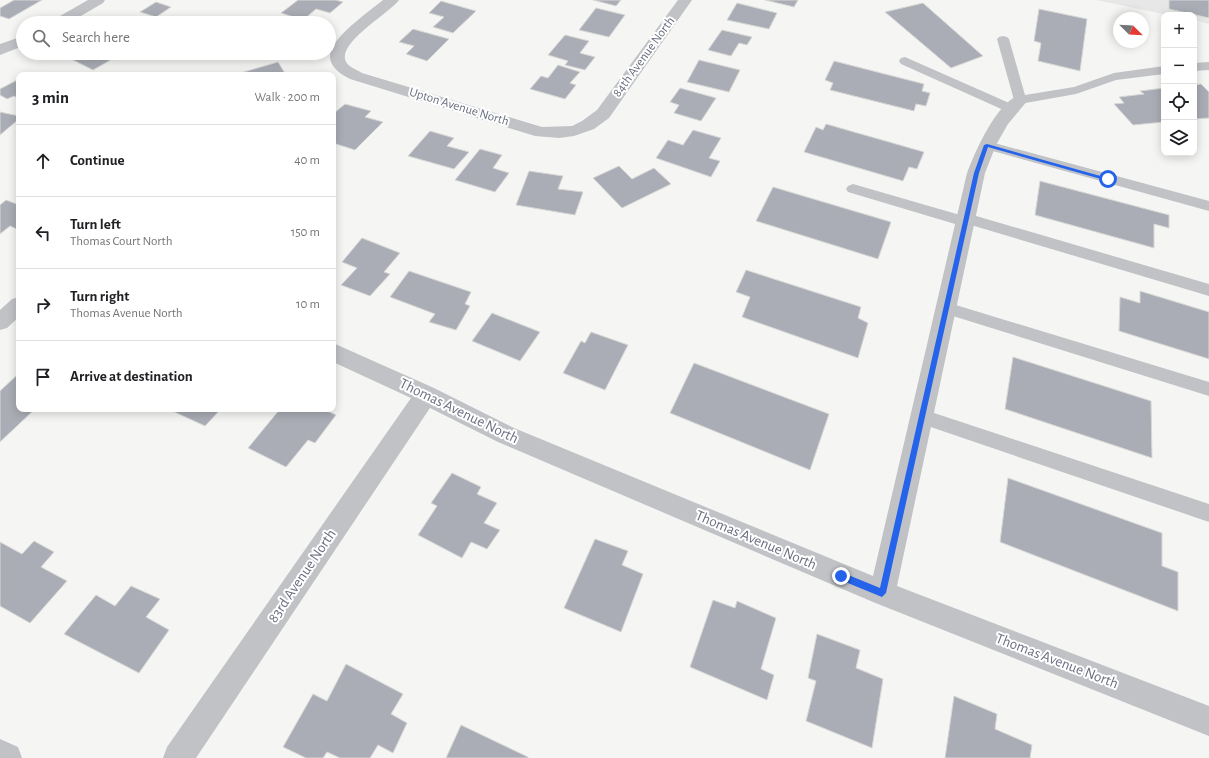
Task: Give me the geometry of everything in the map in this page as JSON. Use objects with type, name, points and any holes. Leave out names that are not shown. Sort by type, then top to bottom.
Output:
[{"type":"street","points":[[70,16],[98,0]]},
{"type":"street","name":"Upton Avenue North","points":[[392,0],[344,41],[338,52],[339,62],[345,70],[356,76],[541,132],[576,132],[592,124],[603,114]]},
{"type":"street","name":"84th Avenue North","points":[[603,114],[685,0]]},
{"type":"street","points":[[0,50],[16,43]]},
{"type":"street","points":[[882,593],[976,173],[987,145],[1001,121],[1016,104]]},
{"type":"street","points":[[0,322],[16,308]]},
{"type":"street","name":"Thomas Avenue North","points":[[336,353],[426,394],[506,435],[882,593],[1209,721]]},
{"type":"street","name":"83rd Avenue North","points":[[178,758],[426,394]]},
{"type":"street","points":[[0,754],[7,758]]},
{"type":"lane","points":[[1003,39],[1016,104]]},
{"type":"lane","points":[[905,61],[1016,104],[1076,90],[1114,77],[1161,70]]},
{"type":"lane","points":[[1197,67],[1209,66]]},
{"type":"lane","points":[[987,145],[1209,206]]},
{"type":"lane","points":[[854,189],[1209,290]]},
{"type":"lane","points":[[946,308],[1209,389]]},
{"type":"lane","points":[[922,417],[1209,513]]},
{"type":"shaded area","points":[[1096,0],[1209,0],[1209,24],[1197,21],[1197,12],[1161,12],[1161,14]]},
{"type":"building","points":[[14,0],[42,0],[9,19],[0,16],[0,8]]},
{"type":"building","points":[[298,0],[336,0],[343,2],[330,13],[316,9],[308,16],[290,16],[281,13]]},
{"type":"building","points":[[593,0],[621,0],[616,6]]},
{"type":"building","points":[[765,0],[798,0],[794,7]]},
{"type":"building","points":[[1169,0],[1209,0],[1209,18],[1197,15],[1197,12],[1182,12],[1169,9]]},
{"type":"building","points":[[441,1],[476,11],[453,33],[433,27],[444,17],[429,13]]},
{"type":"building","points":[[156,2],[171,7],[158,16],[140,12]]},
{"type":"building","points":[[737,3],[777,13],[769,29],[727,20]]},
{"type":"building","points":[[923,3],[983,56],[951,68],[885,12]]},
{"type":"building","points":[[596,8],[625,15],[609,37],[579,30]]},
{"type":"building","points":[[1039,9],[1087,19],[1080,71],[1038,61],[1041,43],[1034,41]]},
{"type":"building","points":[[413,29],[449,39],[427,61],[406,54],[414,46],[399,42]]},
{"type":"building","points":[[722,30],[752,37],[747,45],[739,43],[731,56],[708,50]]},
{"type":"building","points":[[565,35],[589,41],[580,53],[595,57],[585,70],[565,65],[568,61],[548,55]]},
{"type":"building","points":[[73,60],[110,60],[93,70]]},
{"type":"building","points":[[699,60],[740,70],[729,92],[687,82]]},
{"type":"building","points":[[834,61],[924,84],[922,91],[930,93],[926,106],[916,104],[914,111],[830,90],[833,83],[825,80]]},
{"type":"building","points":[[278,62],[284,72],[244,72]]},
{"type":"building","points":[[558,65],[580,72],[570,83],[576,85],[565,99],[530,89],[541,76],[548,78]]},
{"type":"building","points":[[16,81],[16,97],[14,96],[7,99],[0,95],[0,89]]},
{"type":"building","points":[[1201,84],[1209,92],[1209,118],[1197,119],[1197,85]]},
{"type":"building","points":[[680,88],[716,98],[701,121],[674,113],[679,105],[670,102]]},
{"type":"building","points":[[1161,88],[1161,122],[1133,125],[1114,104],[1124,103],[1119,97],[1144,94],[1140,91]]},
{"type":"building","points":[[345,104],[371,111],[365,117],[383,122],[355,150],[336,144],[336,112]]},
{"type":"building","points":[[0,112],[16,115],[16,122],[0,135]]},
{"type":"building","points":[[826,124],[924,152],[917,169],[909,167],[903,181],[804,152],[816,127],[823,130]]},
{"type":"building","points":[[693,130],[721,138],[709,158],[720,161],[711,177],[656,158],[668,140],[683,145]]},
{"type":"building","points":[[430,131],[454,138],[447,146],[469,152],[454,169],[408,156]]},
{"type":"building","points":[[480,149],[502,155],[493,168],[509,173],[495,192],[455,180]]},
{"type":"building","points":[[619,166],[632,179],[654,168],[671,184],[622,208],[593,178]]},
{"type":"building","points":[[529,171],[563,176],[558,189],[583,192],[575,215],[516,205]]},
{"type":"building","points":[[1040,181],[1169,215],[1169,228],[1154,224],[1154,248],[1035,215]]},
{"type":"building","points":[[773,187],[891,222],[878,259],[756,221]]},
{"type":"building","points":[[6,200],[16,204],[16,229],[10,226],[0,234],[0,205]]},
{"type":"building","points":[[362,238],[400,253],[384,272],[390,274],[370,296],[341,285],[357,268],[342,262]]},
{"type":"building","points":[[746,270],[861,307],[858,318],[868,323],[858,358],[742,317],[750,297],[736,292]]},
{"type":"building","points":[[409,271],[471,292],[465,304],[470,306],[456,330],[429,322],[435,314],[390,297]]},
{"type":"building","points":[[1140,291],[1209,312],[1209,359],[1119,331],[1120,297],[1140,303]]},
{"type":"building","points":[[492,313],[540,332],[520,361],[472,341]]},
{"type":"building","points":[[591,332],[628,345],[605,390],[563,373],[581,341],[585,343]]},
{"type":"building","points":[[1013,357],[1151,401],[1152,458],[1005,409]]},
{"type":"building","points":[[694,363],[829,414],[810,470],[670,413]]},
{"type":"building","points":[[16,376],[16,412],[32,412],[0,442],[0,391]]},
{"type":"building","points":[[175,412],[218,412],[205,426]]},
{"type":"building","points":[[278,412],[330,412],[336,415],[315,443],[308,440],[286,467],[248,448]]},
{"type":"building","points":[[452,473],[481,487],[477,494],[497,503],[484,523],[500,530],[487,549],[471,542],[462,558],[418,535],[437,506],[431,503]]},
{"type":"building","points":[[1008,478],[1162,533],[1162,566],[1178,572],[1178,611],[1000,542]]},
{"type":"building","points":[[595,539],[628,551],[622,565],[643,574],[621,632],[564,608]]},
{"type":"building","points":[[34,541],[54,552],[41,567],[67,581],[30,623],[0,606],[0,542],[22,554]]},
{"type":"building","points":[[131,586],[160,599],[146,617],[169,630],[139,673],[64,634],[96,595],[115,606]]},
{"type":"building","points":[[713,600],[735,608],[737,601],[776,618],[761,669],[774,675],[767,700],[690,667]]},
{"type":"building","points":[[817,634],[860,650],[856,668],[883,679],[872,748],[806,721],[816,681],[808,678]]},
{"type":"building","points":[[346,664],[403,694],[391,714],[407,723],[393,753],[378,745],[370,758],[340,758],[327,752],[323,758],[306,758],[283,747],[313,694],[327,701]]},
{"type":"building","points":[[954,696],[997,714],[995,729],[1032,745],[1030,758],[945,758]]},
{"type":"building","points":[[461,725],[528,757],[528,758],[446,758]]},
{"type":"route","points":[[841,576],[882,593],[976,173],[987,145],[1108,179]]}]
